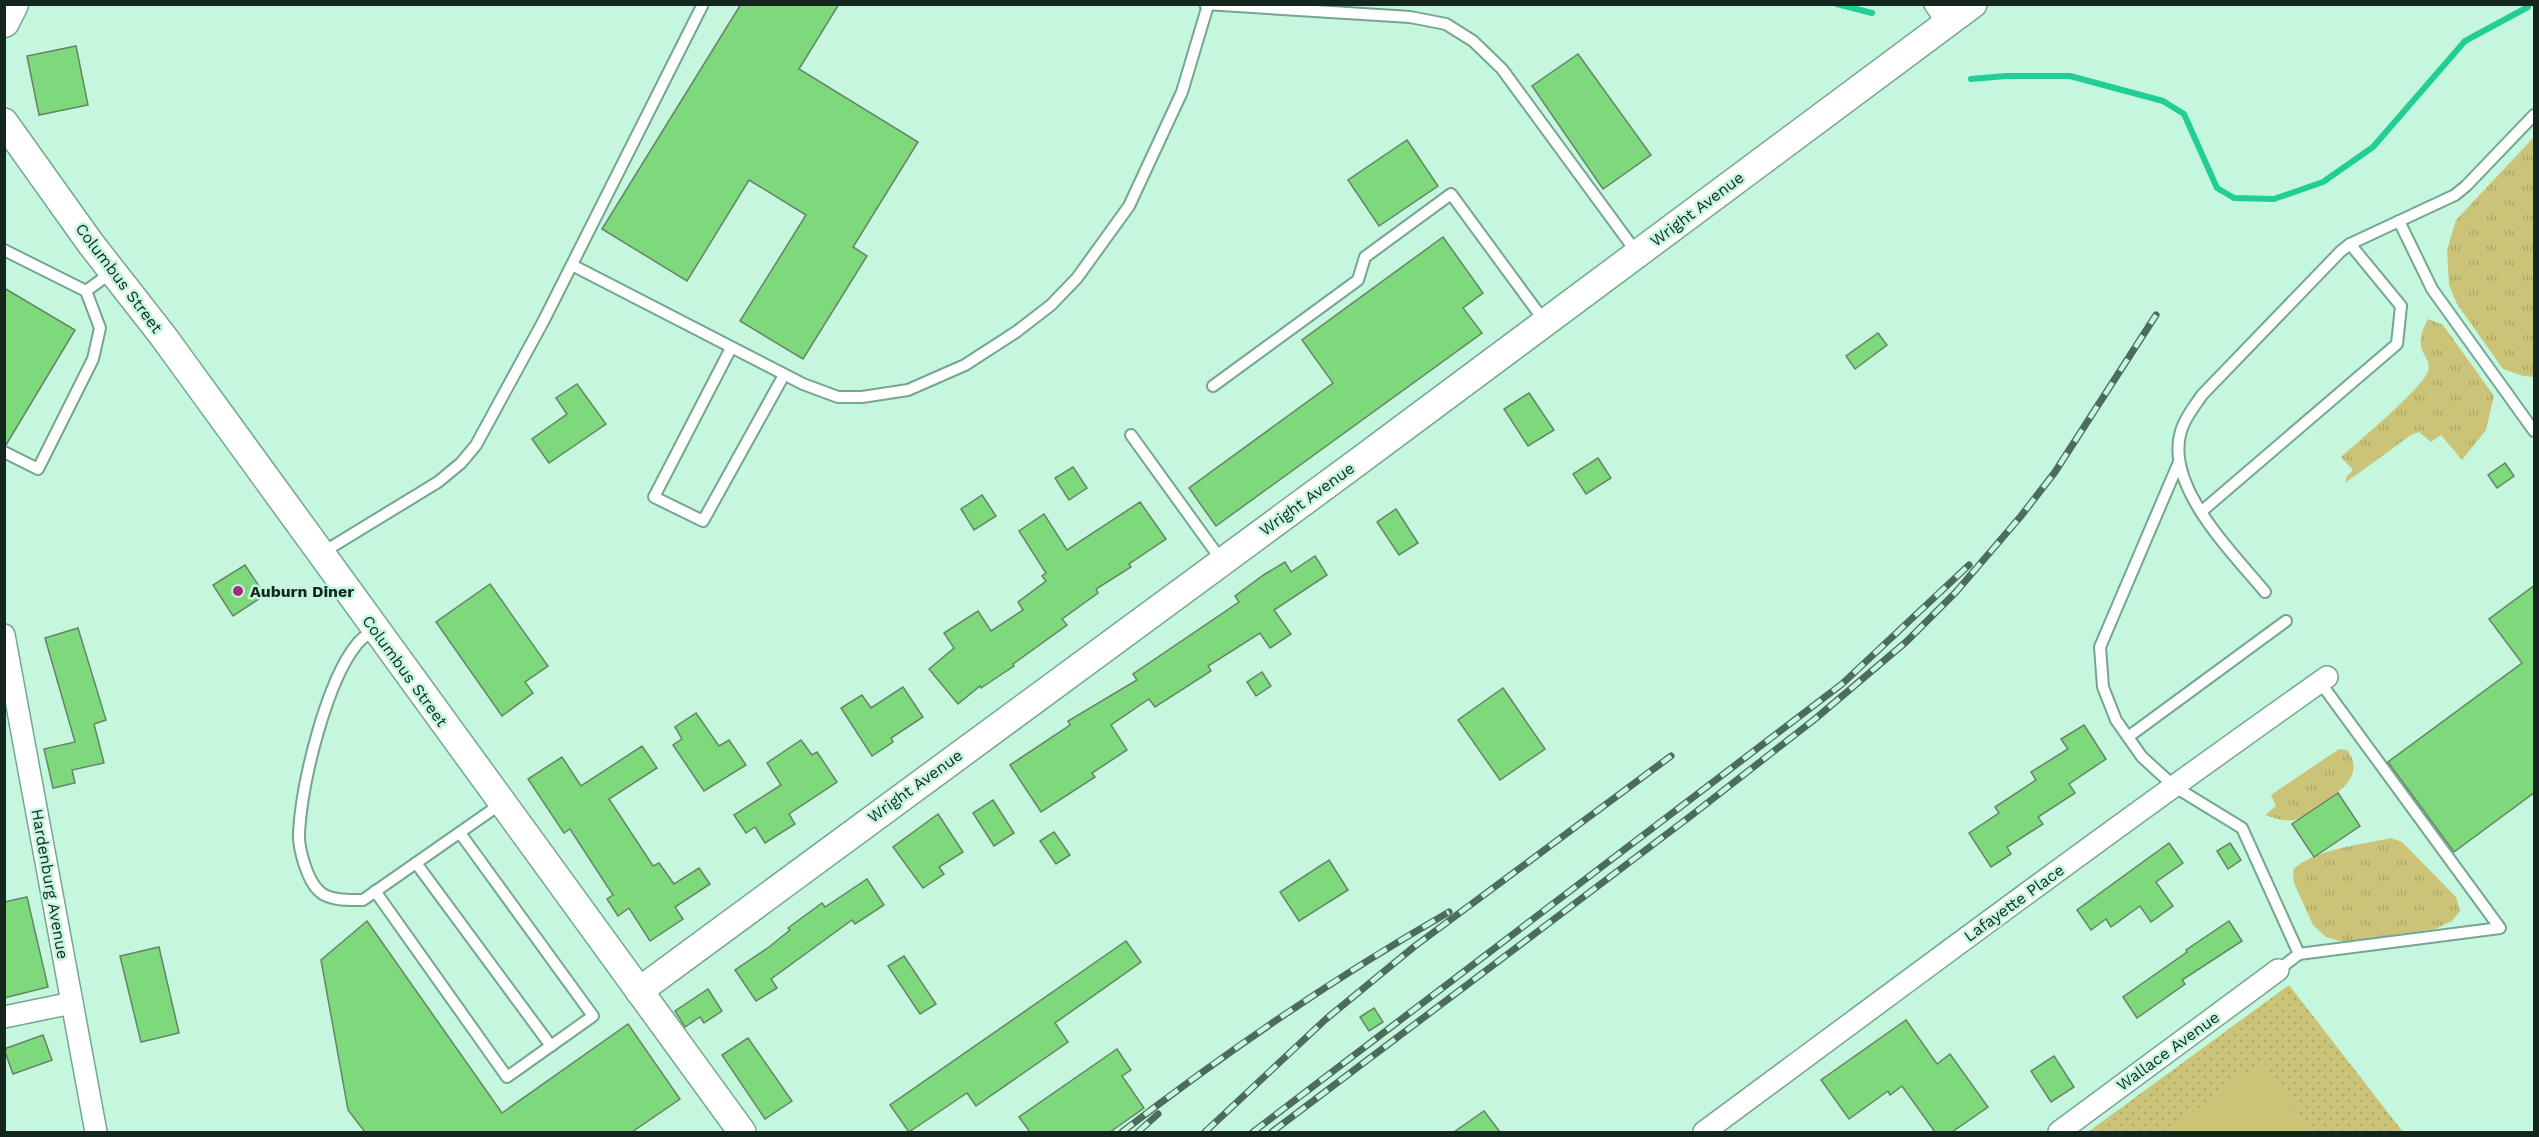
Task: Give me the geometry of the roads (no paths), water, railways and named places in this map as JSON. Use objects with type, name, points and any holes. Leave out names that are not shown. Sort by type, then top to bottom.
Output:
[{"type":"main road","points":[[4,22],[13,4]]},
{"type":"street","name":"Wright Avenue","points":[[639,991],[1545,322],[1637,253],[1942,14],[1973,4]]},
{"type":"street","name":"Columbus Street","points":[[4,122],[112,272],[163,336],[742,1132]]},
{"type":"street","name":"Hardenburg Avenue","points":[[4,634],[96,1132]]},
{"type":"street","name":"Lafayette Place","points":[[1704,1132],[1977,932],[2031,888],[2324,680]]},
{"type":"street","name":"Wallace Avenue","points":[[2059,1132],[2091,1106],[2278,970]]},
{"type":"street","points":[[4,1017],[72,1003]]},
{"type":"lane","points":[[320,554],[438,482],[461,463],[476,445],[572,265],[703,4]]},
{"type":"lane","points":[[572,265],[784,375],[838,397],[862,397],[908,390],[966,365],[1016,332],[1051,305],[1077,278],[1129,206],[1182,92],[1206,5],[1410,17],[1446,24],[1473,41],[1502,69],[1637,253]]},
{"type":"lane","points":[[2300,954],[2242,828],[2175,787],[2142,757],[2116,720],[2103,687],[2100,647],[2179,462],[2181,431],[2188,415],[2202,395],[2349,244],[2455,195],[2535,115]]},
{"type":"lane","points":[[1213,386],[1358,280],[1365,257],[1451,194],[1545,322]]},
{"type":"lane","points":[[2399,221],[2432,290],[2535,431]]},
{"type":"lane","points":[[2202,512],[2397,344],[2401,306],[2349,244]]},
{"type":"lane","points":[[4,250],[86,291],[100,328],[93,359],[38,469],[4,452]]},
{"type":"lane","points":[[86,291],[112,272]]},
{"type":"lane","points":[[731,348],[654,497],[703,521],[784,375]]},
{"type":"lane","points":[[1131,435],[1223,561]]},
{"type":"lane","points":[[2179,462],[2190,494],[2265,592]]},
{"type":"lane","points":[[2128,737],[2286,621]]},
{"type":"lane","points":[[374,629],[357,643],[329,698],[311,760],[298,834],[309,879],[321,893],[341,900],[363,900],[502,803]]},
{"type":"lane","points":[[2278,970],[2300,954],[2500,928],[2324,680]]},
{"type":"lane","points":[[375,891],[507,1077],[593,1016],[460,832]]},
{"type":"lane","points":[[416,863],[551,1046]]},
{"type":"waterway","points":[[1837,4],[1872,13]]},
{"type":"waterway","points":[[1971,79],[2006,76],[2070,76],[2163,101],[2184,114],[2217,188],[2234,198],[2274,199],[2323,182],[2373,147],[2465,41],[2528,7]]},
{"type":"railway","points":[[1272,1132],[1692,815],[1815,719],[1906,642],[1956,592],[2055,472],[2156,315]]},
{"type":"railway","points":[[1253,1132],[1842,684],[1969,565]]},
{"type":"railway","points":[[1205,1132],[1326,1019],[1415,946],[1671,756]]},
{"type":"railway","points":[[1122,1132],[1281,1017],[1364,963],[1449,912]]},
{"type":"railway","points":[[1138,1132],[1158,1114]]},
{"type":"place","name":"Auburn Diner","points":[[238,591]]}]
